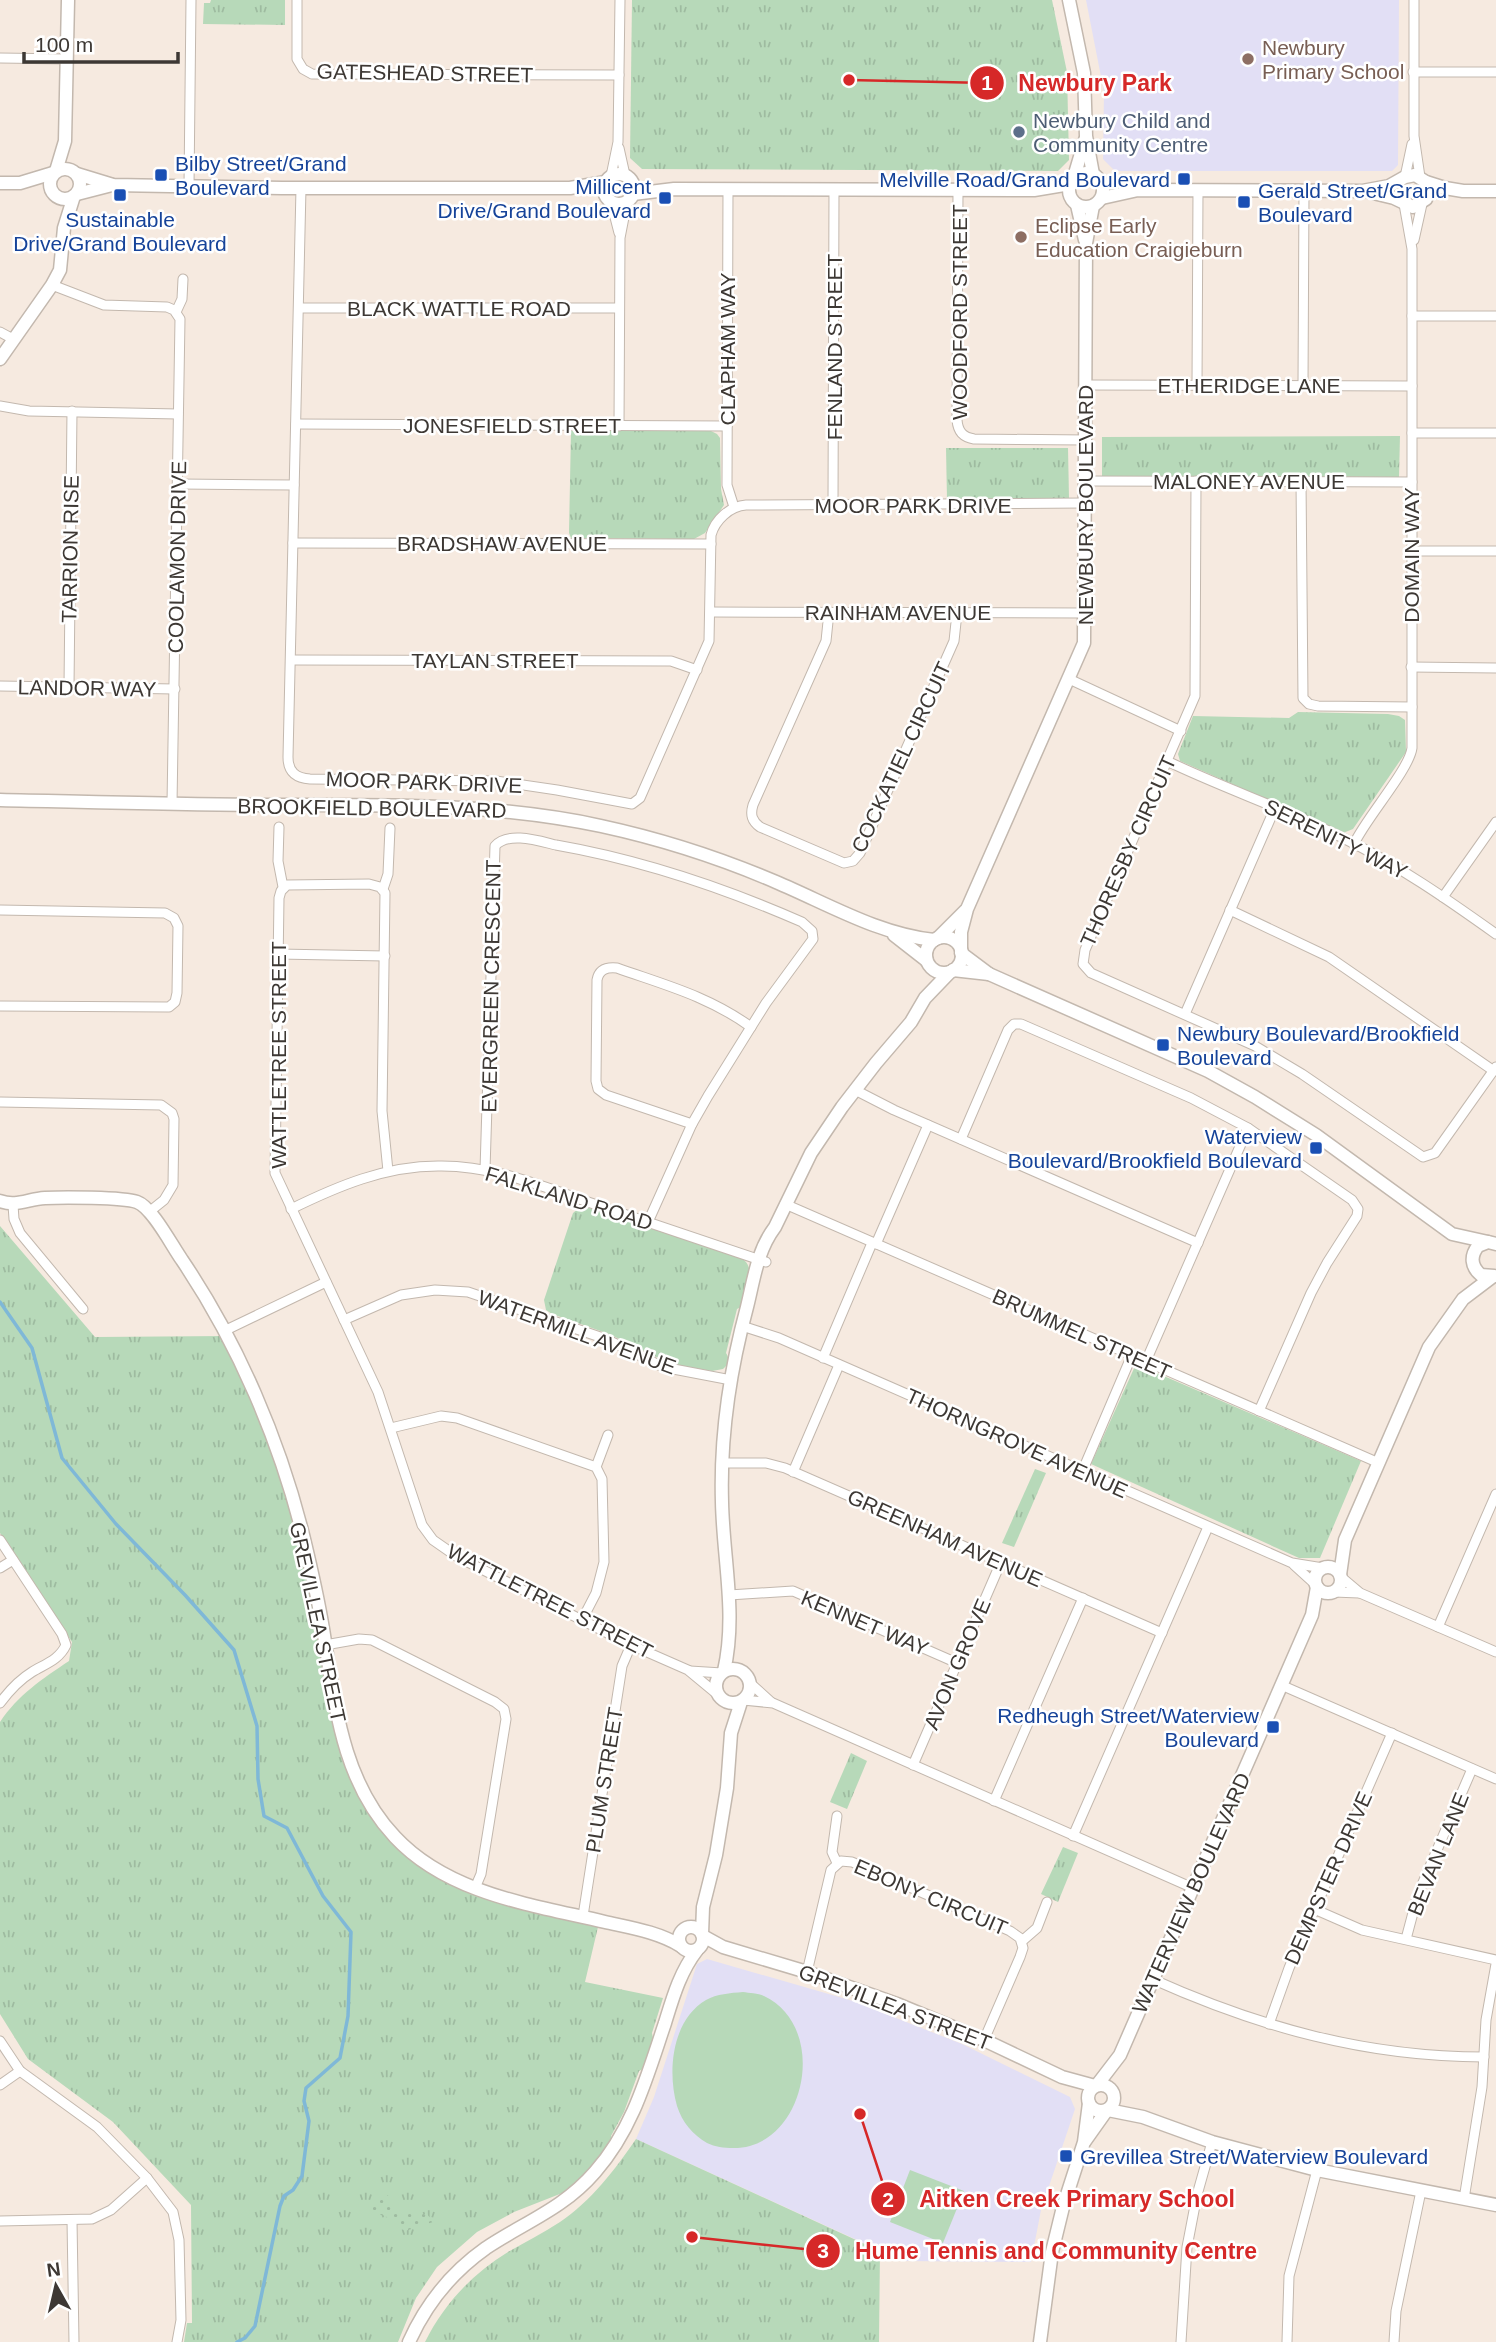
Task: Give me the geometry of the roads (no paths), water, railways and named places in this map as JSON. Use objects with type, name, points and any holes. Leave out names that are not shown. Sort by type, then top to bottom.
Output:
[{"type":"street","points":[[64,228],[49,183],[65,141],[68,0]]},
{"type":"street","points":[[189,186],[191,0]]},
{"type":"street","name":"GATESHEAD STREET","points":[[298,0],[297,59],[303,69],[312,74],[619,75]]},
{"type":"street","points":[[620,0],[618,142],[608,179],[608,199],[620,238]]},
{"type":"street","points":[[1069,0],[1086,81],[1086,136],[1097,179],[1097,202]]},
{"type":"street","points":[[1414,0],[1414,136],[1423,180],[1429,191],[1424,202]]},
{"type":"street","points":[[0,58],[67,59]]},
{"type":"street","points":[[1413,72],[1496,72]]},
{"type":"street","points":[[1074,202],[1072,181],[1086,136]]},
{"type":"street","points":[[1402,203],[1397,194],[1414,136]]},
{"type":"street","points":[[0,359],[52,285],[62,259],[64,228],[80,184],[65,141]]},
{"type":"street","points":[[618,142],[629,188],[620,238],[619,426]]},
{"type":"street","points":[[0,183],[20,183],[64,168],[113,184],[189,186],[570,188],[608,179],[629,188],[1034,190],[1072,181],[1083,173],[1138,190],[1362,191],[1402,180],[1423,180],[1463,191],[1496,191]]},
{"type":"street","points":[[20,183],[64,199],[113,184]]},
{"type":"street","name":"MOOR PARK DRIVE","points":[[301,188],[288,762],[291,772],[297,776],[310,779],[496,781],[629,805],[640,798],[709,641],[711,544],[715,525],[734,507],[1085,503]]},
{"type":"street","points":[[570,188],[619,204],[629,188]]},
{"type":"street","name":"CLAPHAM WAY","points":[[727,189],[727,491],[734,507]]},
{"type":"street","name":"FENLAND STREET","points":[[834,190],[834,505]]},
{"type":"street","name":"WOODFORD STREET","points":[[958,190],[957,421],[960,432],[967,438],[974,439],[1086,440]]},
{"type":"street","points":[[1034,190],[1088,207],[1138,190]]},
{"type":"street","points":[[1197,385],[1198,191]]},
{"type":"street","points":[[1303,386],[1304,191]]},
{"type":"street","points":[[1362,191],[1413,207],[1463,191]]},
{"type":"street","name":"NEWBURY BOULEVARD","points":[[1074,202],[1086,243]]},
{"type":"street","name":"NEWBURY BOULEVARD","points":[[961,952],[961,932],[967,909],[1084,643],[1086,243],[1097,202]]},
{"type":"street","name":"DOMAIN WAY","points":[[1412,248],[1424,202]]},
{"type":"street","name":"DOMAIN WAY","points":[[1354,844],[1411,755],[1412,248],[1402,203]]},
{"type":"street","name":"COOLAMON DRIVE","points":[[172,804],[179,484],[180,323],[176,312],[182,299],[183,279]]},
{"type":"street","points":[[52,285],[104,305],[164,306],[176,312]]},
{"type":"street","name":"BLACK WATTLE ROAD","points":[[299,308],[619,309]]},
{"type":"street","points":[[1412,316],[1496,316]]},
{"type":"street","points":[[0,332],[13,339]]},
{"type":"street","name":"ETHERIDGE LANE","points":[[1086,385],[1412,386]]},
{"type":"street","points":[[0,406],[29,411],[178,414]]},
{"type":"street","name":"TARRION RISE","points":[[69,687],[72,411]]},
{"type":"street","name":"JONESFIELD STREET","points":[[296,424],[727,426]]},
{"type":"street","points":[[1412,433],[1496,433]]},
{"type":"street","name":"MALONEY AVENUE","points":[[1086,481],[1412,481]]},
{"type":"street","name":"THORESBY CIRCUIT","points":[[1196,481],[1196,690],[1181,731],[1082,959],[1084,967],[1091,973],[1246,1042],[1291,1067],[1423,1157],[1435,1153],[1495,1069]]},
{"type":"street","points":[[1301,481],[1303,698],[1309,704],[1318,706],[1412,708]]},
{"type":"street","points":[[179,484],[294,485]]},
{"type":"street","name":"BRADSHAW AVENUE","points":[[293,543],[711,544]]},
{"type":"street","points":[[1411,551],[1496,551]]},
{"type":"street","name":"RAINHAM AVENUE","points":[[711,612],[1085,613]]},
{"type":"street","name":"COCKATIEL CIRCUIT","points":[[829,612],[826,641],[751,815],[755,824],[760,827],[844,863],[853,861],[860,853],[954,641],[957,613]]},
{"type":"street","name":"TAYLAN STREET","points":[[291,660],[671,661],[697,670]]},
{"type":"street","points":[[1411,667],[1496,668]]},
{"type":"street","points":[[1069,679],[1181,731]]},
{"type":"street","name":"LANDOR WAY","points":[[0,686],[174,689]]},
{"type":"street","name":"SERENITY WAY","points":[[1167,761],[1354,844],[1415,878],[1496,934]]},
{"type":"street","name":"BROOKFIELD BOULEVARD","points":[[0,800],[464,807],[519,812],[599,825],[739,867],[891,933],[928,963]]},
{"type":"street","points":[[1185,1014],[1275,808]]},
{"type":"street","points":[[1443,897],[1496,822]]},
{"type":"street","name":"WATTLETREE STREET","points":[[279,827],[278,861],[283,887],[279,898],[278,954],[275,1164],[278,1183],[378,1392],[418,1515],[433,1540],[456,1556],[688,1670],[720,1698]]},
{"type":"street","points":[[388,1171],[382,1111],[386,897],[383,889],[388,874],[390,828]]},
{"type":"street","name":"EVERGREEN CRESCENT","points":[[485,1170],[493,850],[501,840],[511,838],[548,843],[660,868],[724,889],[809,926],[813,934],[811,943],[751,1027],[692,1124],[648,1222]]},
{"type":"street","points":[[283,887],[293,883],[369,884],[383,889]]},
{"type":"street","name":"NEWBURY BOULEVARD","points":[[936,939],[967,909]]},
{"type":"street","points":[[0,910],[162,913],[174,919],[178,930],[177,993],[175,1002],[169,1007],[0,1006]]},
{"type":"street","points":[[1230,910],[1329,957],[1495,1069]]},
{"type":"street","name":"BROOKFIELD BOULEVARD","points":[[891,933],[936,939]]},
{"type":"street","points":[[925,998],[927,949],[936,939],[949,938],[961,952],[989,974],[1208,1072],[1255,1097],[1315,1135],[1452,1234],[1477,1272],[1495,1276]]},
{"type":"street","points":[[409,2342],[430,2304],[466,2263],[507,2235],[563,2203],[596,2172],[615,2148],[640,2099],[682,1972],[700,1942],[703,1907],[727,1788],[731,1733],[742,1701],[749,1693],[748,1679],[739,1664],[731,1635],[723,1525],[722,1463],[731,1380],[748,1302],[762,1261],[774,1239],[775,1227],[811,1153],[855,1090],[911,1022],[925,998],[958,965],[961,952]]},
{"type":"street","points":[[278,954],[385,956]]},
{"type":"street","points":[[928,963],[938,972],[989,974]]},
{"type":"street","points":[[692,1124],[606,1095],[598,1089],[597,980],[600,973],[606,968],[617,968],[697,996],[719,1006],[751,1027]]},
{"type":"street","points":[[961,1139],[1008,1030],[1014,1024],[1021,1024],[1191,1098],[1248,1128],[1352,1200],[1358,1209],[1357,1216],[1327,1262],[1311,1293],[1259,1411]]},
{"type":"street","points":[[855,1090],[928,1125],[1198,1243]]},
{"type":"street","points":[[0,1102],[161,1105],[169,1110],[174,1119],[173,1185],[164,1200],[149,1212],[137,1202],[120,1200],[46,1198],[13,1205],[0,1201]]},
{"type":"street","points":[[823,1358],[928,1125]]},
{"type":"street","points":[[1146,1361],[1248,1128]]},
{"type":"street","name":"FALKLAND ROAD","points":[[291,1209],[352,1181],[388,1171],[438,1166],[485,1170],[520,1178],[762,1261]]},
{"type":"street","name":"BRUMMEL STREET","points":[[785,1204],[1378,1463]]},
{"type":"street","points":[[13,1205],[15,1226],[83,1309]]},
{"type":"street","name":"GREVILLEA STREET","points":[[149,1212],[224,1331],[259,1406],[281,1463],[303,1536],[350,1765],[368,1803],[384,1825],[408,1850],[438,1872],[475,1888],[683,1939]]},
{"type":"street","points":[[1452,1234],[1492,1241]]},
{"type":"street","points":[[1463,1299],[1475,1250],[1492,1241]]},
{"type":"street","points":[[1360,1593],[1324,1592],[1317,1586],[1316,1577],[1345,1540],[1429,1347],[1463,1299],[1495,1276]]},
{"type":"street","points":[[224,1331],[326,1282]]},
{"type":"street","name":"WATERMILL AVENUE","points":[[344,1320],[380,1303],[419,1292],[468,1292],[606,1339],[663,1367],[731,1380]]},
{"type":"street","name":"THORNGROVE AVENUE","points":[[742,1326],[779,1338],[1292,1563],[1324,1568]]},
{"type":"street","points":[[1082,1472],[1132,1355]]},
{"type":"street","points":[[793,1472],[839,1366]]},
{"type":"street","points":[[391,1428],[441,1416],[457,1418],[596,1467],[602,1479],[604,1562],[596,1593],[582,1620]]},
{"type":"street","points":[[596,1467],[608,1435]]},
{"type":"street","name":"GREENHAM AVENUE","points":[[722,1463],[766,1463],[793,1472],[1162,1633]]},
{"type":"street","points":[[1438,1627],[1496,1494]]},
{"type":"street","points":[[1073,1836],[1208,1527]]},
{"type":"street","points":[[0,1540],[62,1634],[66,1645],[57,1658],[24,1678],[0,1703]]},
{"type":"street","points":[[1333,1592],[1341,1584],[1345,1540]]},
{"type":"street","points":[[0,1567],[13,1560]]},
{"type":"street","name":"AVON GROVE","points":[[913,1765],[1001,1562]]},
{"type":"street","name":"THORNGROVE AVENUE","points":[[1292,1563],[1317,1586]]},
{"type":"street","points":[[1324,1568],[1336,1570],[1360,1593],[1496,1652]]},
{"type":"street","name":"WATERVIEW BOULEVARD","points":[[1114,2094],[1120,2055],[1312,1615],[1317,1586]]},
{"type":"street","name":"KENNET WAY","points":[[729,1595],[793,1591],[957,1663]]},
{"type":"street","name":"WATERVIEW BOULEVARD","points":[[1312,1615],[1333,1592]]},
{"type":"street","points":[[994,1801],[1083,1598]]},
{"type":"street","points":[[731,1635],[723,1672],[715,1683],[731,1733]]},
{"type":"street","points":[[325,1645],[359,1639],[372,1640],[504,1709],[506,1719],[481,1874],[475,1888]]},
{"type":"street","name":"PLUM STREET","points":[[583,1916],[622,1666],[631,1644]]},
{"type":"street","points":[[723,1672],[735,1669],[773,1703],[1193,1888]]},
{"type":"street","name":"WATTLETREE STREET","points":[[688,1670],[723,1672]]},
{"type":"street","points":[[1281,1685],[1496,1779]]},
{"type":"street","points":[[720,1698],[732,1704],[742,1701],[773,1703]]},
{"type":"street","name":"DEMPSTER DRIVE","points":[[1269,2024],[1314,1909],[1392,1733]]},
{"type":"street","name":"BEVAN LANE","points":[[1406,1939],[1418,1894],[1472,1769]]},
{"type":"street","name":"EBONY CIRCUIT","points":[[837,1816],[832,1852],[837,1863]]},
{"type":"street","name":"EBONY CIRCUIT","points":[[807,1972],[831,1870],[837,1863],[846,1861],[859,1865],[1010,1931],[1022,1941],[1020,1957],[984,2040]]},
{"type":"street","name":"EBONY CIRCUIT","points":[[1022,1941],[1037,1927],[1047,1902]]},
{"type":"street","points":[[682,1972],[683,1939],[703,1907]]},
{"type":"street","points":[[1314,1909],[1362,1930],[1496,1962],[1486,2020],[1482,2087],[1464,2199]]},
{"type":"street","points":[[683,1939],[697,1929],[700,1942]]},
{"type":"street","points":[[683,1939],[689,1951],[700,1942]]},
{"type":"street","name":"GREVILLEA STREET","points":[[700,1942],[807,1972],[897,2004],[984,2040],[1062,2077],[1096,2086]]},
{"type":"street","points":[[1152,1979],[1235,2014],[1356,2046],[1444,2057],[1484,2057]]},
{"type":"street","points":[[0,2041],[20,2071],[97,2127],[166,2201],[177,2223],[181,2320],[177,2342]]},
{"type":"street","name":"WATERVIEW BOULEVARD","points":[[1096,2086],[1120,2055]]},
{"type":"street","points":[[0,2085],[20,2071]]},
{"type":"street","name":"GREVILLEA STREET","points":[[1062,2077],[1089,2103]]},
{"type":"street","points":[[1040,2342],[1052,2252],[1084,2142],[1088,2095],[1096,2086],[1105,2085],[1143,2117]]},
{"type":"street","points":[[1084,2142],[1114,2104],[1114,2094]]},
{"type":"street","points":[[1089,2103],[1099,2111],[1143,2117],[1212,2142],[1317,2170],[1496,2205]]},
{"type":"street","points":[[1181,2342],[1187,2246],[1197,2195],[1212,2142]]},
{"type":"street","points":[[1287,2342],[1289,2276],[1317,2170]]},
{"type":"street","points":[[0,2221],[72,2220],[102,2216],[147,2178]]},
{"type":"street","points":[[1394,2342],[1396,2311],[1420,2191]]},
{"type":"street","points":[[72,2220],[74,2342]]},
{"type":"waterway","points":[[0,1302],[32,1348],[62,1458],[116,1524],[234,1650],[257,1726],[258,1779],[264,1816],[287,1828],[323,1896],[351,1932],[348,2016],[340,2058],[306,2088],[304,2101],[309,2121],[302,2176],[293,2190],[284,2196],[280,2206],[255,2326],[245,2338],[237,2342]]},
{"type":"place","name":"Newbury Primary School","points":[[1248,59]]},
{"type":"place","name":"Newbury Park","points":[[849,80]]},
{"type":"place","name":"Newbury Child and Community Centre","points":[[1019,132]]},
{"type":"place","name":"Bilby Street/Grand Boulevard","points":[[161,175]]},
{"type":"place","name":"Melville Road/Grand Boulevard","points":[[1184,179]]},
{"type":"place","name":"Sustainable Drive/Grand Boulevard","points":[[120,195]]},
{"type":"place","name":"Millicent Drive/Grand Boulevard","points":[[665,198]]},
{"type":"place","name":"Gerald Street/Grand Boulevard","points":[[1244,202]]},
{"type":"place","name":"Eclipse Early Education Craigieburn","points":[[1021,237]]},
{"type":"place","name":"Newbury Boulevard/Brookfield Boulevard","points":[[1163,1045]]},
{"type":"place","name":"Waterview Boulevard/Brookfield Boulevard","points":[[1316,1148]]},
{"type":"place","name":"Redheugh Street/Waterview Boulevard","points":[[1273,1727]]},
{"type":"place","name":"Aitken Creek Primary School","points":[[860,2114]]},
{"type":"place","name":"Grevillea Street/Waterview Boulevard","points":[[1066,2156]]},
{"type":"place","name":"Hume Tennis and Community Centre","points":[[692,2237]]}]
